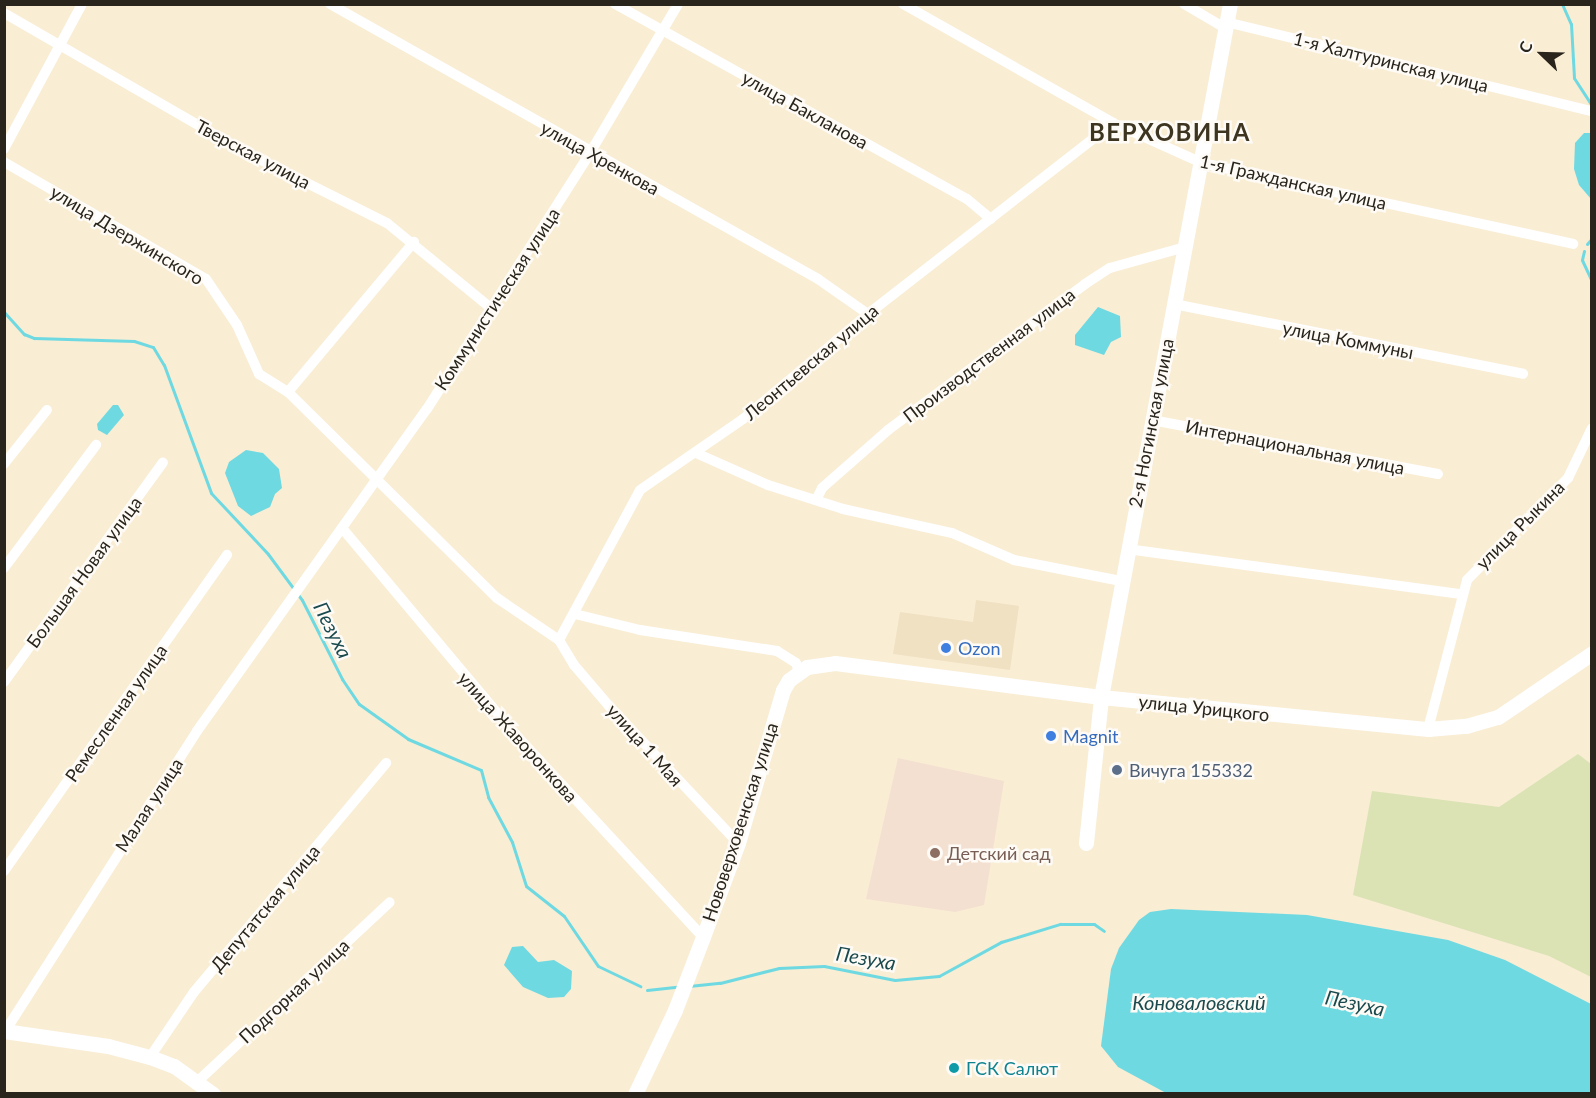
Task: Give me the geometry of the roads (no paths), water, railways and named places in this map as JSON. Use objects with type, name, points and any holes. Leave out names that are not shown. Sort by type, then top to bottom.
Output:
[{"type":"main road","name":"2-я Ногинская улица","points":[[1086,843],[1101,697],[1230,4]]},
{"type":"main road","name":"улица Урицкого","points":[[798,672],[818,663],[835,663],[1101,697],[1428,729],[1466,726],[1498,717],[1592,653]]},
{"type":"main road","name":"Нововерховенская улица","points":[[635,1094],[675,1010],[704,937],[738,843],[783,690],[798,672]]},
{"type":"main road","points":[[5,1032],[108,1046],[150,1057],[198,1081],[213,1094]]},
{"type":"street","points":[[4,149],[82,4]]},
{"type":"street","name":"улица Хренкова","points":[[330,4],[590,153],[818,279],[868,314]]},
{"type":"street","name":"улица Бакланова","points":[[615,4],[967,200],[991,219]]},
{"type":"street","name":"Коммунистическая улица","points":[[302,583],[376,481],[492,309],[590,153],[678,4]]},
{"type":"street","name":"1-я Гражданская улица","points":[[903,4],[1113,123],[1202,163],[1573,244]]},
{"type":"street","name":"1-я Халтуринская улица","points":[[1184,4],[1226,25],[1592,111]]},
{"type":"street","name":"Тверская улица","points":[[4,13],[60,43],[241,150],[364,210],[414,242],[492,309]]},
{"type":"street","name":"Леонтьевская улица","points":[[559,640],[640,490],[743,419],[868,314],[1113,123]]},
{"type":"street","name":"улица Дзержинского","points":[[4,162],[206,279],[237,325],[258,374],[288,392],[497,598],[559,640]]},
{"type":"street","points":[[288,392],[414,242]]},
{"type":"street","name":"Производственная улица","points":[[816,500],[822,488],[888,430],[1085,284],[1110,268],[1185,247]]},
{"type":"street","name":"улица Коммуны","points":[[1174,304],[1523,374]]},
{"type":"street","points":[[4,464],[47,410]]},
{"type":"street","name":"Интернациональная улица","points":[[1152,420],[1438,474]]},
{"type":"street","name":"улица Рыкина","points":[[1428,729],[1461,594],[1479,564],[1568,478],[1592,428]]},
{"type":"street","points":[[4,568],[96,445]]},
{"type":"street","points":[[696,453],[768,485],[816,500],[952,532],[1014,560],[1121,581]]},
{"type":"street","name":"Большая Новая улица","points":[[4,682],[162,462]]},
{"type":"street","name":"улица Жаворонкова","points":[[342,528],[515,734],[704,937]]},
{"type":"street","points":[[1127,549],[1461,594]]},
{"type":"street","name":"Ремесленная улица","points":[[4,871],[227,555]]},
{"type":"street","name":"Малая улица","points":[[5,1032],[197,731],[302,583]]},
{"type":"street","points":[[575,614],[640,630],[777,651],[795,663],[798,672]]},
{"type":"street","name":"улица 1 Мая","points":[[559,640],[574,665],[609,706],[738,843]]},
{"type":"street","name":"Депутатская улица","points":[[150,1057],[194,992],[386,763]]},
{"type":"street","name":"Подгорная улица","points":[[198,1081],[390,902]]},
{"type":"water","points":[[1584,133],[1591,133],[1591,199],[1579,185],[1574,169],[1575,143]]},
{"type":"water","points":[[1098,307],[1120,316],[1121,337],[1111,342],[1104,355],[1075,345],[1075,335]]},
{"type":"water","points":[[113,405],[118,405],[124,415],[107,435],[98,430],[97,424]]},
{"type":"water","points":[[246,450],[263,453],[279,469],[282,488],[275,494],[270,507],[251,516],[238,506],[225,473],[229,462]]},
{"type":"water","name":"Коноваловский","points":[[1171,909],[1307,915],[1448,940],[1505,960],[1591,1004],[1591,1093],[1166,1093],[1118,1067],[1101,1046],[1111,969],[1119,948],[1139,920],[1150,912]]},
{"type":"water","points":[[523,946],[538,962],[554,960],[572,971],[571,989],[564,997],[548,998],[523,987],[504,965],[512,947]]},
{"type":"waterway","points":[[1562,4],[1571,24],[1574,78],[1592,106]]},
{"type":"waterway","points":[[1587,244],[1592,238]]},
{"type":"waterway","points":[[1584,251],[1582,260],[1592,281]]},
{"type":"waterway","name":"Пезуха","points":[[4,312],[24,334],[34,338],[134,341],[153,347],[164,365],[211,493],[268,554],[302,600],[342,679],[359,704],[408,739],[481,770],[488,797],[512,842],[526,886],[564,916],[598,966],[640,986]]},
{"type":"waterway","name":"Пезуха","points":[[689,986],[720,983],[779,968],[824,966],[895,980],[939,976],[1001,942],[1060,924],[1094,924],[1104,931]]},
{"type":"waterway","name":"Пезуха","points":[[647,990],[677,987]]},
{"type":"place","name":"Ozon","points":[[946,648]]},
{"type":"place","name":"Magnit","points":[[1051,736]]},
{"type":"place","name":"Вичуга 155332","points":[[1117,770]]},
{"type":"place","name":"Детский сад","points":[[935,853]]},
{"type":"place","name":"ГСК Салют","points":[[954,1068]]},
{"type":"district","name":"ВЕРХОВИНА","points":[[1170,132]]}]
